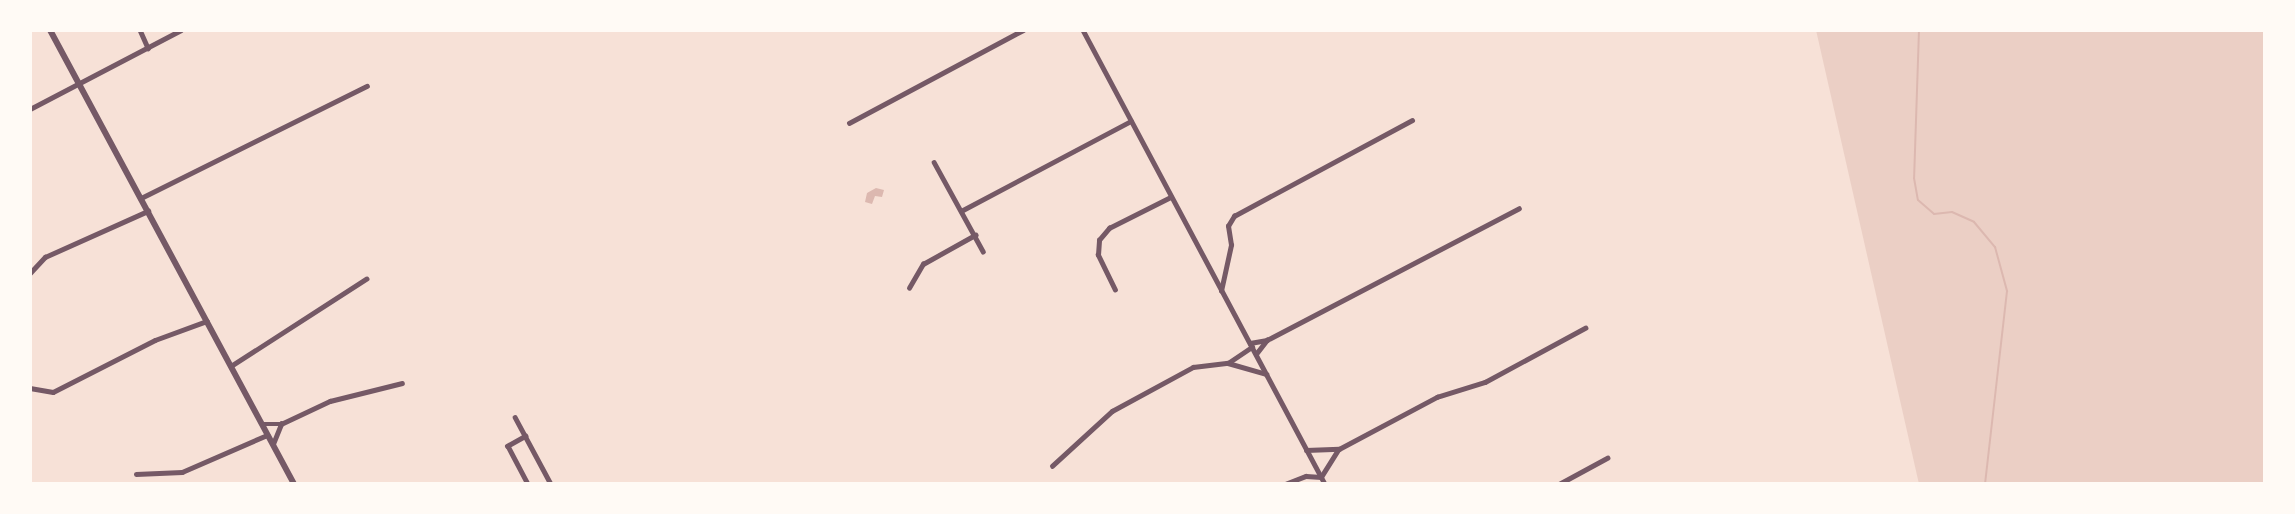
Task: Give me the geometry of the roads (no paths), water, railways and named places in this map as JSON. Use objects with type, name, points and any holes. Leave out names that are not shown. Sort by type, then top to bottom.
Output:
[{"type":"street","points":[[51,30],[294,484]]},
{"type":"street","points":[[140,30],[148,48]]},
{"type":"street","points":[[30,109],[181,30]]},
{"type":"street","points":[[849,123],[1023,30]]},
{"type":"street","points":[[1083,30],[1325,484]]},
{"type":"street","points":[[141,198],[367,86]]},
{"type":"street","points":[[1221,291],[1231,245],[1228,226],[1234,216],[1412,120]]},
{"type":"street","points":[[961,211],[1131,121]]},
{"type":"street","points":[[934,162],[984,251]]},
{"type":"street","points":[[1115,290],[1098,255],[1103,234],[1171,196]]},
{"type":"street","points":[[1228,363],[1251,345],[1267,340],[1519,208]]},
{"type":"street","points":[[30,273],[45,257],[148,211]]},
{"type":"street","points":[[909,288],[923,264],[975,235]]},
{"type":"street","points":[[231,366],[366,279]]},
{"type":"street","points":[[30,388],[53,392],[166,335],[207,321]]},
{"type":"street","points":[[1306,450],[1339,449],[1437,397],[1485,382],[1585,328]]},
{"type":"street","points":[[1256,354],[1267,340]]},
{"type":"street","points":[[1052,466],[1085,433],[1121,405],[1201,364],[1228,363],[1267,374]]},
{"type":"street","points":[[262,424],[281,424],[330,401],[402,383]]},
{"type":"street","points":[[515,417],[551,484]]},
{"type":"street","points":[[273,444],[281,424]]},
{"type":"street","points":[[136,474],[182,472],[267,435]]},
{"type":"street","points":[[526,436],[508,446],[528,484]]},
{"type":"street","points":[[1321,477],[1339,449]]},
{"type":"street","points":[[1559,484],[1607,458]]},
{"type":"street","points":[[1286,484],[1306,476],[1321,477]]},
{"type":"waterway","points":[[1919,30],[1914,178],[1918,200],[1934,214],[1952,212],[1974,222],[1995,247],[2007,291],[1985,484]]}]
